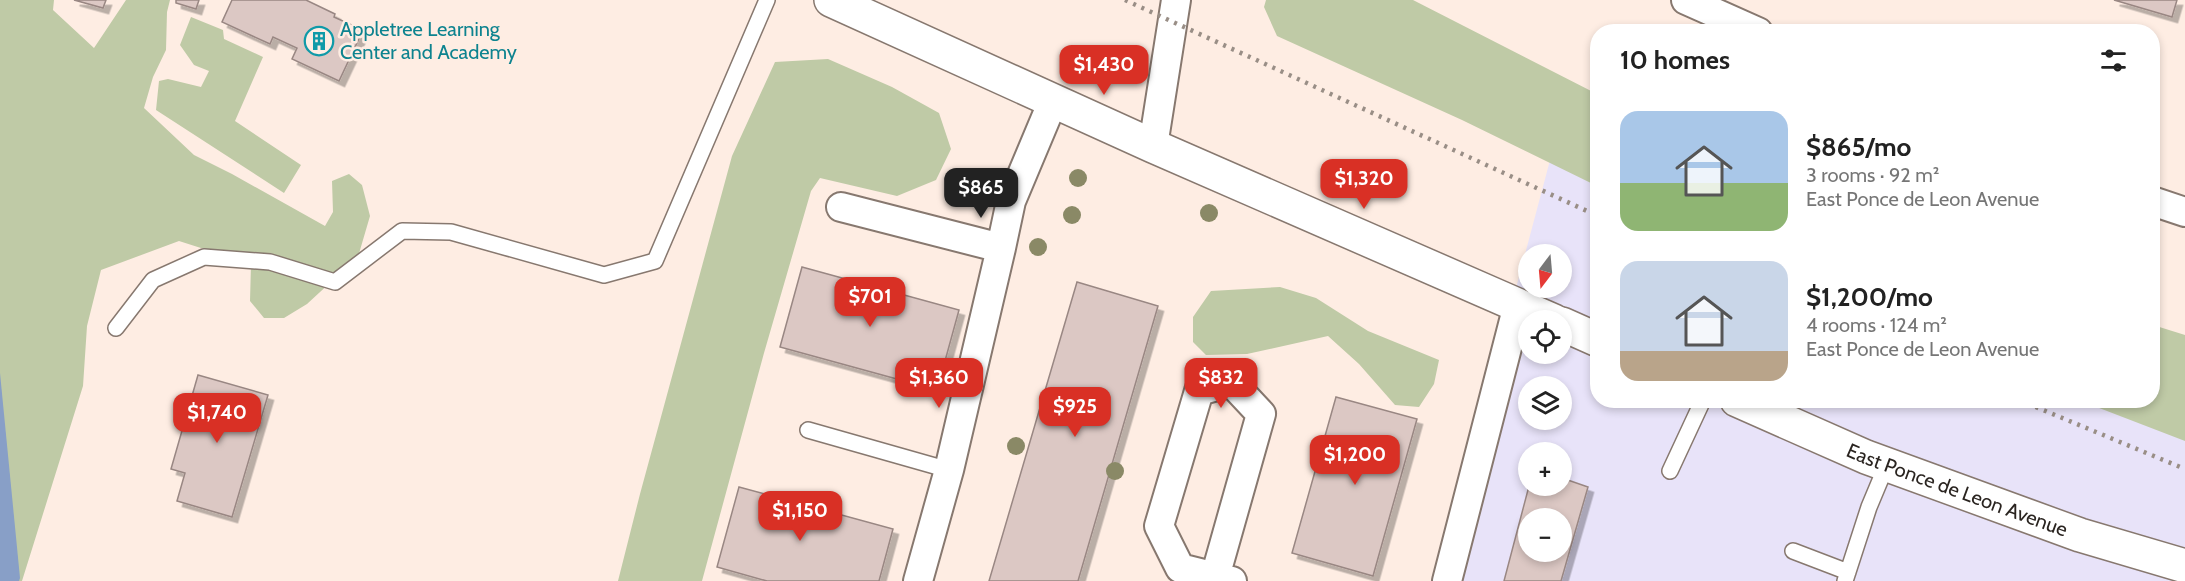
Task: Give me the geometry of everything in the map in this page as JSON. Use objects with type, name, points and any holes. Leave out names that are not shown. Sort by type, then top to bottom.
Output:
[{"type":"main road","points":[[831,0],[1153,146],[1529,310]]},
{"type":"main road","points":[[1572,328],[1590,336]]},
{"type":"main road","name":"East Ponce de Leon Avenue","points":[[1756,408],[1887,464],[2080,535],[2185,566]]},
{"type":"street","points":[[1153,146],[1176,0]]},
{"type":"street","points":[[1686,0],[1740,24]]},
{"type":"street","points":[[918,581],[949,470],[1011,201],[1053,101]]},
{"type":"street","points":[[2160,204],[2185,212]]},
{"type":"street","points":[[841,207],[1001,248]]},
{"type":"street","points":[[1447,581],[1518,305]]},
{"type":"street","points":[[1231,382],[1261,414],[1224,579],[1180,568],[1159,526],[1199,391],[1231,382]]},
{"type":"lane","points":[[116,328],[153,280],[204,257],[270,262],[335,282],[402,231],[451,232],[604,275],[655,261],[767,0]]},
{"type":"lane","points":[[1670,471],[1699,408]]},
{"type":"lane","points":[[808,430],[949,470]]},
{"type":"lane","points":[[1793,551],[1847,577],[1869,507],[1887,464]]},
{"type":"shaded area","points":[[1553,149],[1590,165],[1590,408],[2160,408],[2160,400],[2185,400],[2185,581],[1438,581],[1518,280],[1518,298],[1572,298],[1572,244],[1528,244]]},
{"type":"green space","points":[[0,0],[54,0],[53,10],[94,48],[126,0],[170,0],[167,12],[166,50],[153,77],[144,108],[194,155],[325,226],[333,212],[332,181],[349,174],[362,185],[370,216],[358,257],[307,304],[284,318],[264,318],[250,301],[251,264],[179,241],[101,270],[87,326],[83,386],[22,581],[0,581]]},
{"type":"green space","points":[[1266,0],[1413,0],[1590,90],[1590,183],[1462,120],[1277,36],[1264,7]]},
{"type":"green space","points":[[191,17],[223,30],[224,39],[263,57],[235,121],[301,165],[284,193],[156,110],[159,81],[168,79],[201,87],[209,71],[194,65],[180,45]]},
{"type":"green space","points":[[828,59],[892,87],[939,113],[951,149],[936,180],[897,196],[820,178],[811,191],[702,581],[618,581],[732,156],[775,62]]},
{"type":"green space","points":[[1280,287],[1316,298],[1368,331],[1439,360],[1434,384],[1419,407],[1395,405],[1359,364],[1328,336],[1247,354],[1206,355],[1193,342],[1193,317],[1211,291]]},
{"type":"green space","points":[[2160,327],[2185,335],[2185,441],[2099,408],[2160,408]]},
{"type":"water","points":[[0,373],[20,578],[19,581],[0,581]]},
{"type":"building","points":[[74,0],[106,0],[103,8]]},
{"type":"building","points":[[176,0],[199,0],[196,9],[176,3]]},
{"type":"building","name":"Appletree Learning Center and Academy","points":[[232,0],[306,0],[335,14],[334,17],[363,30],[339,81],[292,59],[297,48],[273,37],[270,44],[222,22]]},
{"type":"building","points":[[2114,0],[2177,0],[2172,17]]},
{"type":"building","points":[[802,267],[959,310],[937,390],[780,347]]},
{"type":"building","points":[[1077,282],[1158,306],[1078,581],[989,581]]},
{"type":"building","points":[[198,375],[268,395],[232,517],[177,501],[185,473],[171,469]]},
{"type":"building","points":[[1336,397],[1417,419],[1373,576],[1292,553]]},
{"type":"building","points":[[1572,481],[1588,487],[1572,543],[1572,508],[1523,508],[1526,496],[1572,496]]},
{"type":"building","points":[[739,487],[893,529],[879,581],[767,581],[717,567]]},
{"type":"building","points":[[1518,528],[1518,562],[1566,562],[1561,581],[1504,581]]},
{"type":"railway","points":[[1125,0],[1590,212]]},
{"type":"railway","points":[[2038,408],[2185,469]]},
{"type":"place","name":"Appletree Learning Center and Academy","points":[[319,41]]}]
